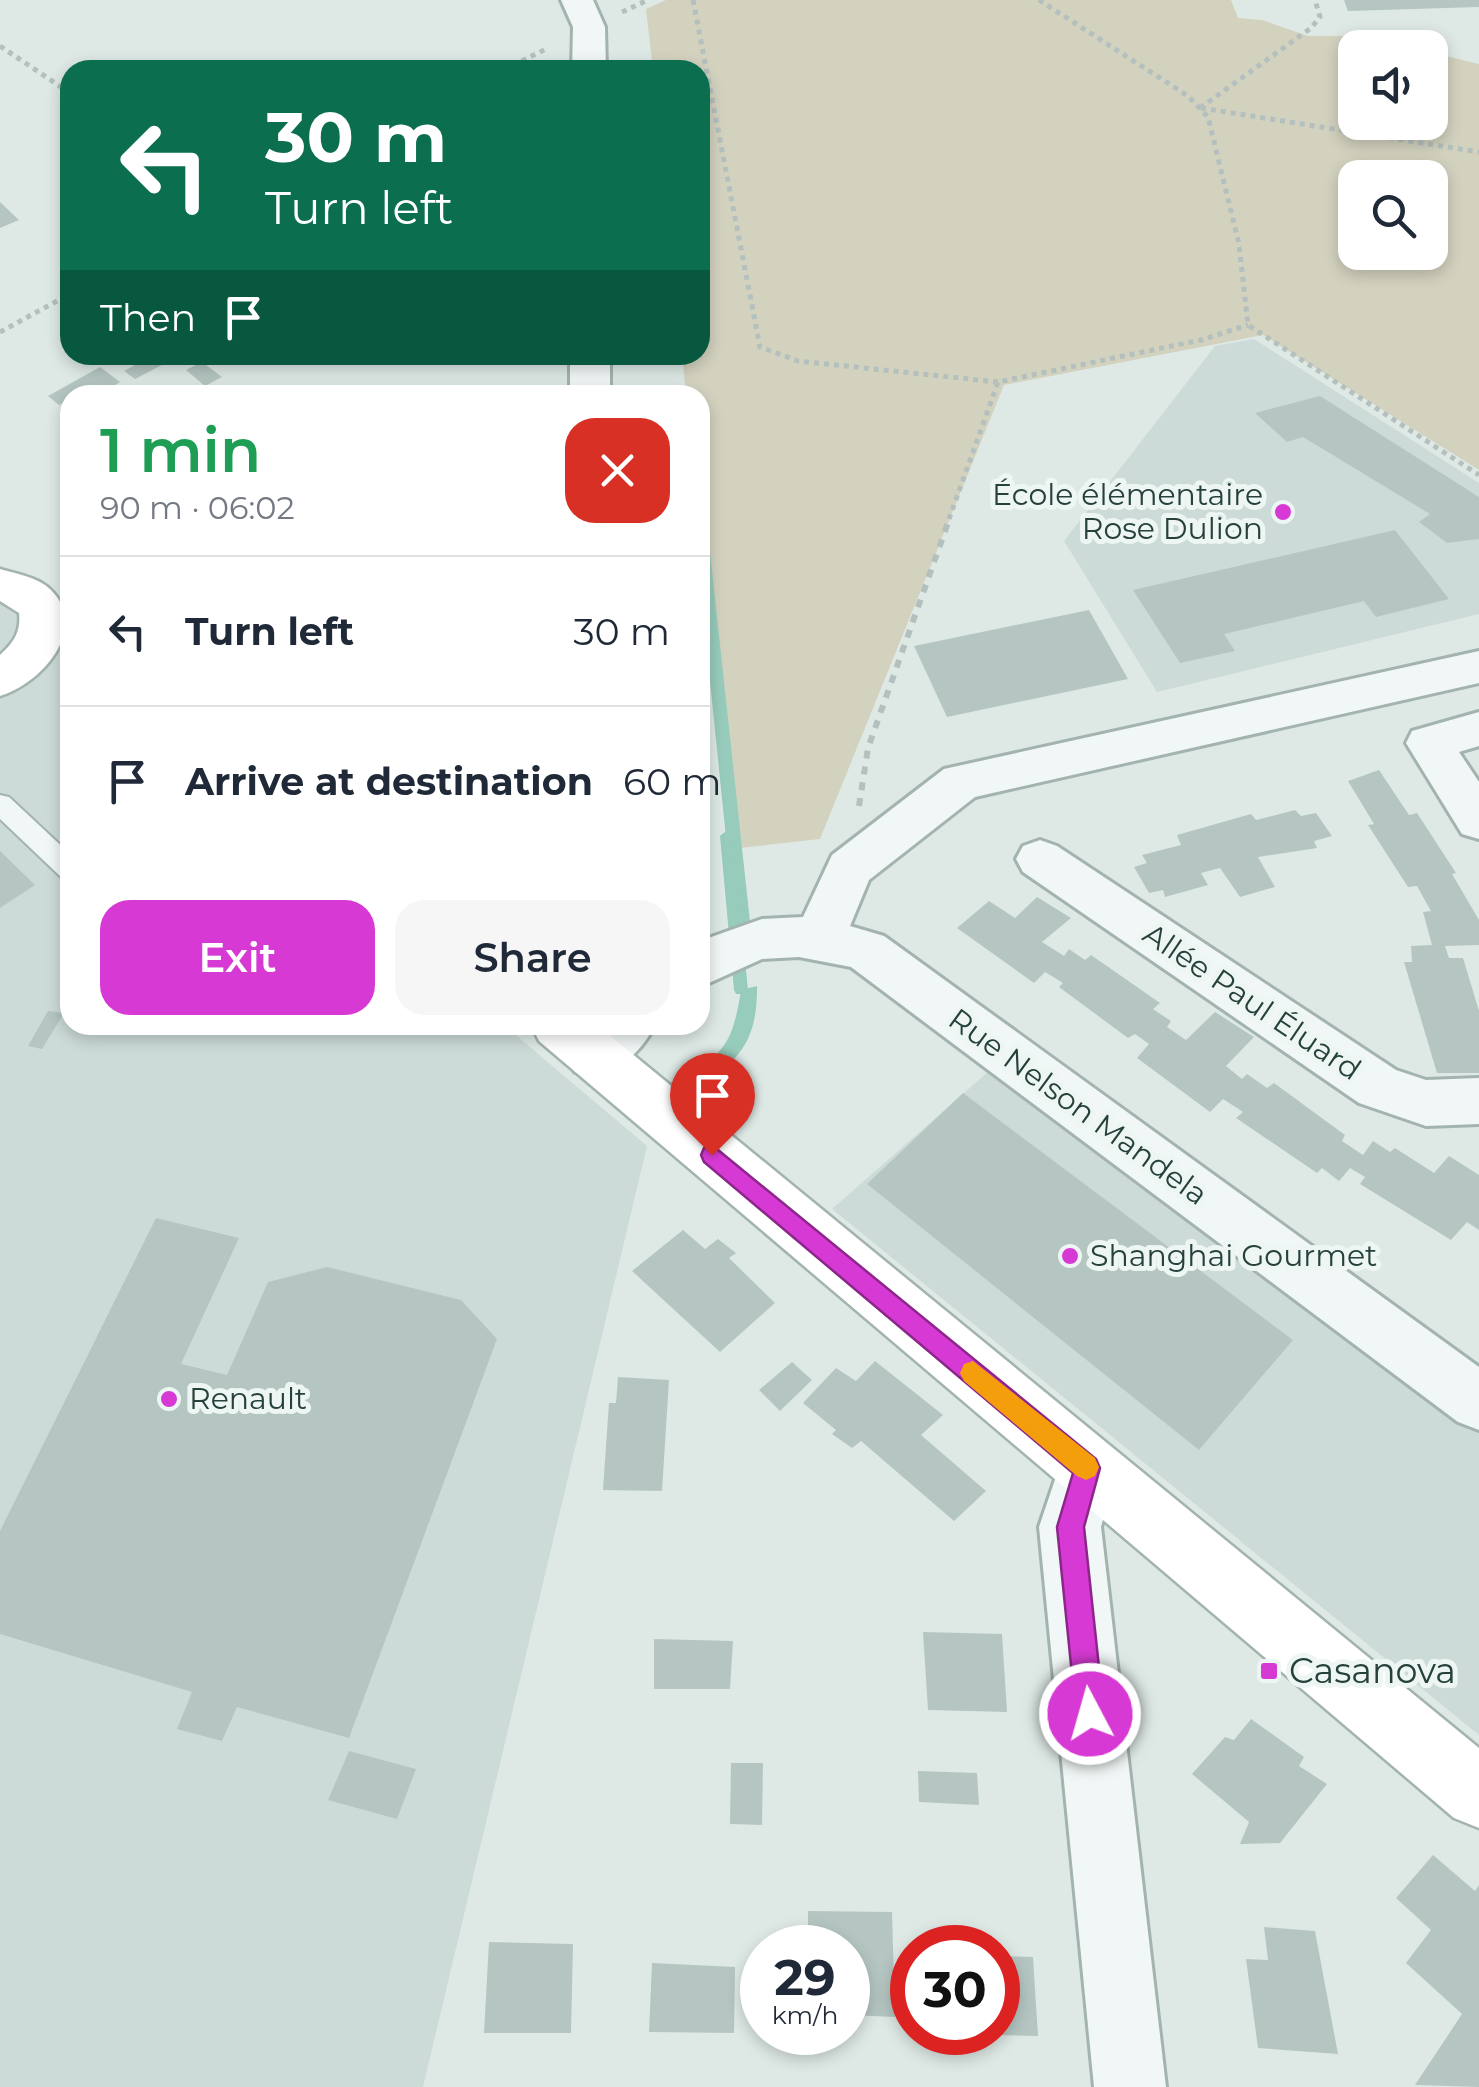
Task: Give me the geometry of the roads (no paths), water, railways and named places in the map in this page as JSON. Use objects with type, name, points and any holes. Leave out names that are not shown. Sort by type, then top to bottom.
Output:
[{"type":"main road","points":[[0,585],[30,596],[40,608],[44,623],[34,666]]},
{"type":"main road","points":[[594,1035],[1087,1468],[1479,1793]]},
{"type":"street","points":[[578,0],[589,27],[589,60]]},
{"type":"street","points":[[819,939],[848,868],[961,782],[1479,667]]},
{"type":"street","points":[[1479,729],[1428,743],[1479,821]]},
{"type":"street","name":"Allée Paul Éluard","points":[[1040,859],[1378,1087],[1426,1103],[1479,1101]]},
{"type":"street","name":"Rue Nelson Mandela","points":[[710,960],[736,944],[772,936],[819,939],[866,950],[1479,1402]]},
{"type":"street","points":[[1087,1468],[1070,1527],[1130,2087]]},
{"type":"lane","points":[[0,804],[60,861]]},
{"type":"waterway","points":[[726,836],[741,990]]},
{"type":"place","name":"École élémentaire Rose Dulion","points":[[1283,512]]},
{"type":"place","name":"Shanghai Gourmet","points":[[1070,1256]]},
{"type":"place","name":"Renault","points":[[169,1399]]},
{"type":"place","name":"Casanova","points":[[1269,1671]]}]
